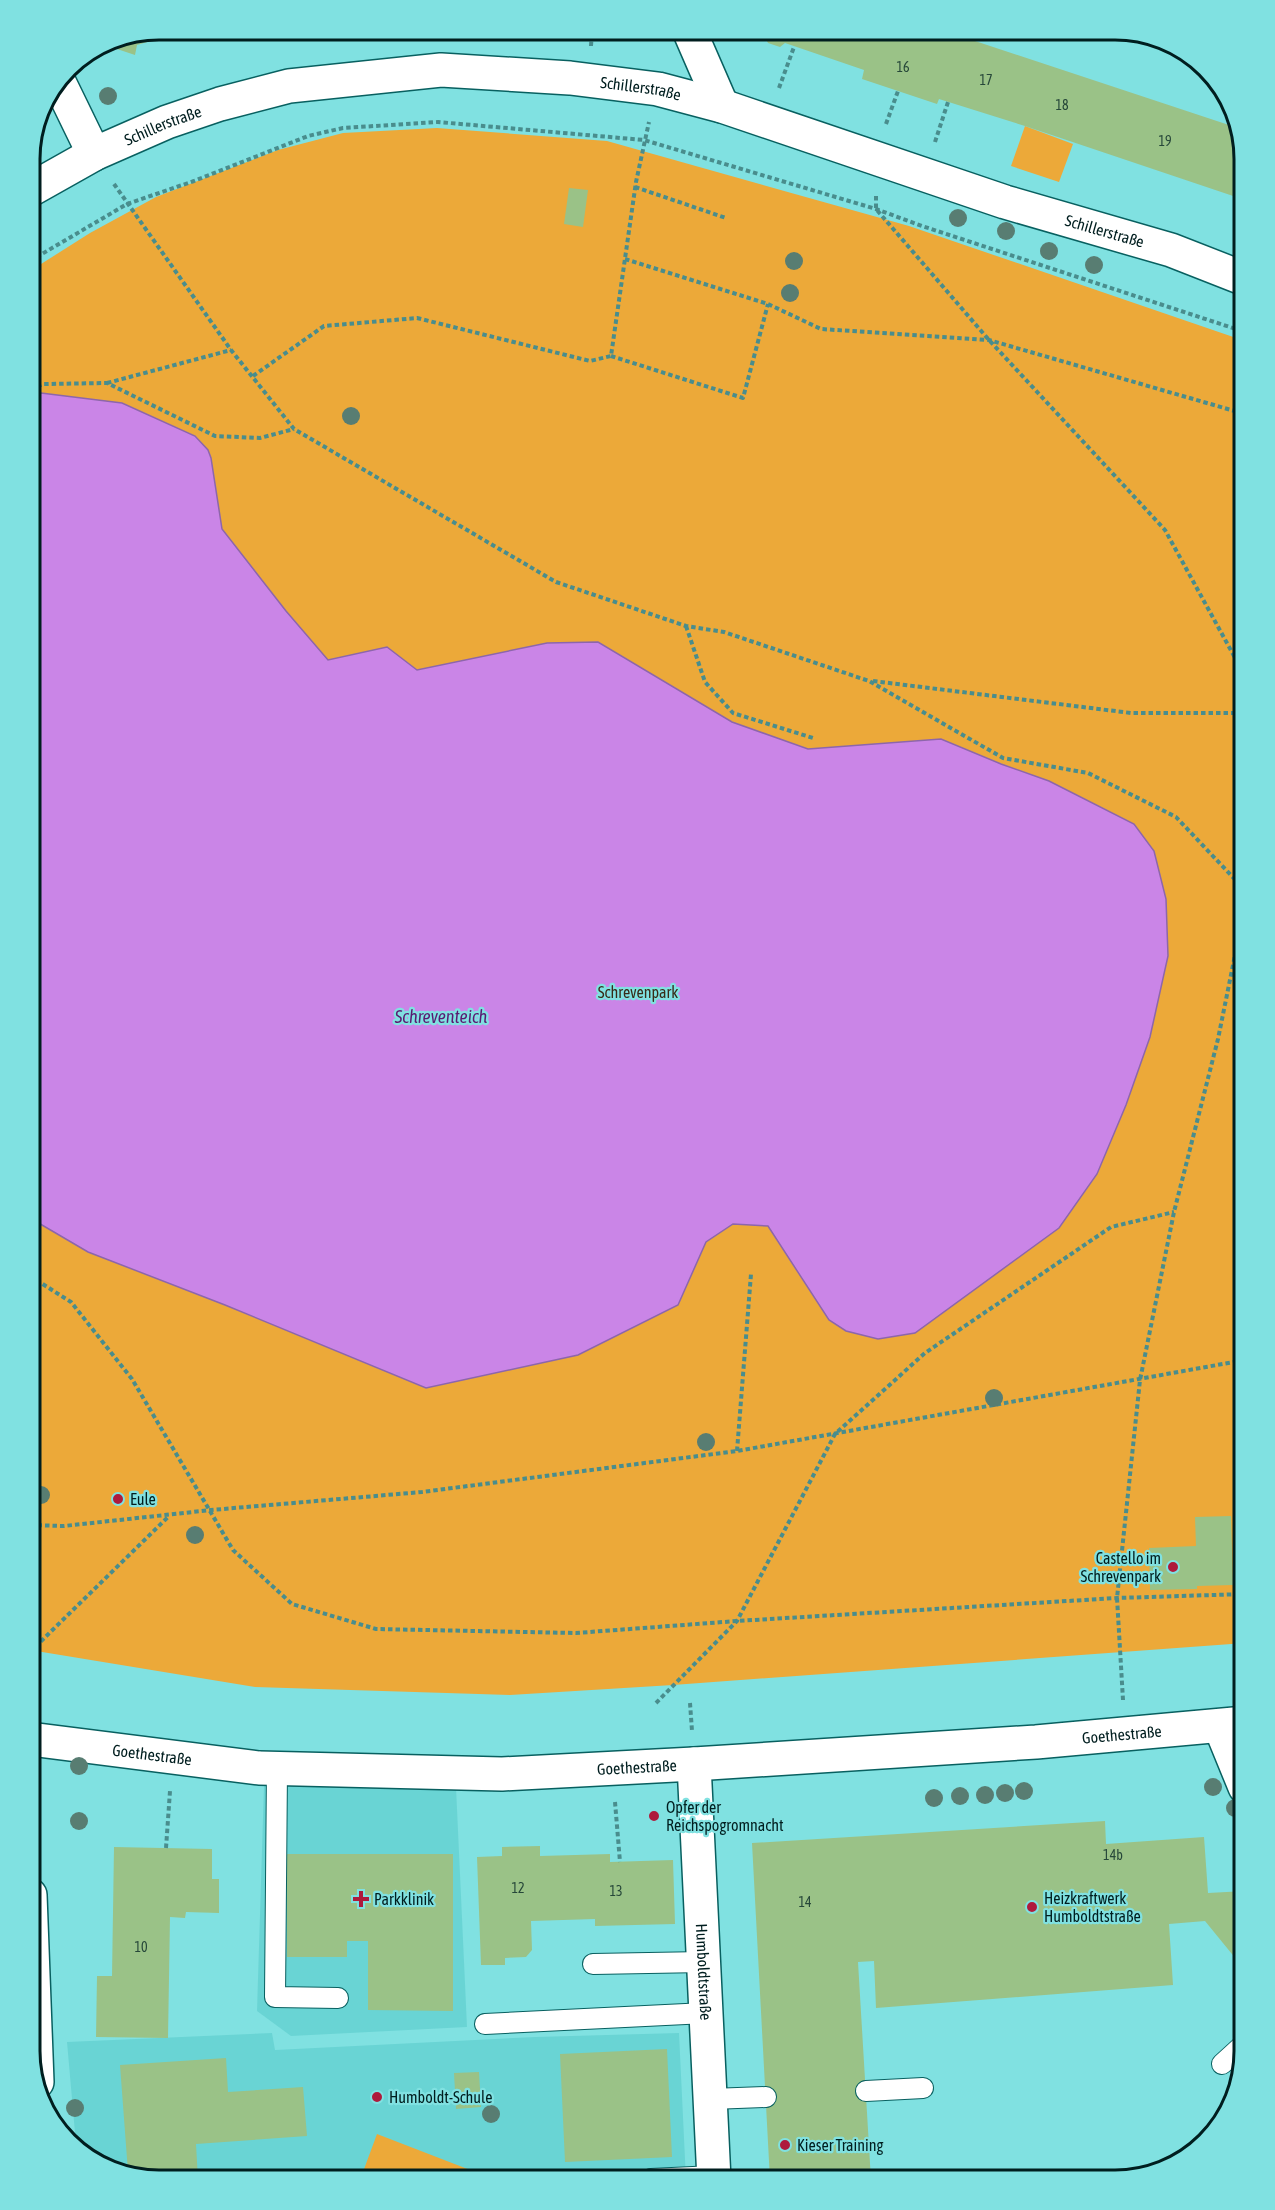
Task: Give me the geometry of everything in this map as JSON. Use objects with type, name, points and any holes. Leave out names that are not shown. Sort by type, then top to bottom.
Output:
[{"type":"street","points":[[694,41],[722,106]]},
{"type":"street","name":"Schillerstraße","points":[[41,184],[94,154],[168,122],[220,104],[289,86],[441,70],[599,81],[658,89],[768,120],[1005,202],[1171,250],[1234,275]]},
{"type":"street","points":[[63,90],[94,154]]},
{"type":"street","name":"Goethestraße","points":[[40,1741],[259,1768],[502,1774],[1036,1742],[1233,1724]]},
{"type":"street","name":"Humboldtstraße","points":[[694,1764],[714,2170]]},
{"type":"lane","points":[[278,1768],[275,1997],[338,1998]]},
{"type":"lane","points":[[593,1964],[704,1962]]},
{"type":"lane","points":[[485,2025],[706,2013]]},
{"type":"lane","points":[[1222,2064],[1234,2053]]},
{"type":"lane","points":[[867,2091],[923,2088]]},
{"type":"lane","points":[[711,2099],[766,2097]]},
{"type":"path","points":[[768,120],[794,47]]},
{"type":"path","points":[[41,255],[127,204],[194,181],[308,136],[343,128],[438,122],[644,140],[876,209],[1234,328]]},
{"type":"path","points":[[611,356],[644,140]]},
{"type":"path","points":[[635,187],[726,218]]},
{"type":"path","points":[[127,204],[231,350],[294,429],[556,582],[686,626],[724,633],[869,681],[1131,713],[1234,712]]},
{"type":"path","points":[[876,209],[989,340],[1165,530],[1234,656]]},
{"type":"path","points":[[625,259],[768,304],[821,329],[989,340],[1234,411]]},
{"type":"path","points":[[253,376],[324,326],[417,318],[591,361],[611,356],[743,398],[768,304]]},
{"type":"path","points":[[41,385],[107,383],[231,350]]},
{"type":"path","points":[[107,383],[215,435],[260,438],[294,429]]},
{"type":"path","points":[[686,626],[705,682],[733,713],[813,738]]},
{"type":"path","points":[[869,681],[1003,758],[1088,773],[1176,817],[1234,878]]},
{"type":"path","points":[[1122,1673],[1117,1598],[1140,1380],[1174,1212],[1218,1039],[1234,960]]},
{"type":"path","points":[[656,1703],[737,1621],[835,1434],[925,1353],[1111,1227],[1174,1212]]},
{"type":"path","points":[[737,1451],[751,1274]]},
{"type":"path","points":[[40,1282],[71,1302],[132,1379],[233,1550],[292,1604],[376,1629],[576,1633],[1117,1598],[1234,1594]]},
{"type":"path","points":[[40,1525],[64,1526],[211,1510],[422,1492],[737,1451],[1234,1362]]},
{"type":"path","points":[[40,1642],[169,1516]]},
{"type":"path","points":[[166,1848],[172,1757]]},
{"type":"path","points":[[611,1768],[620,1862]]},
{"type":"shaded area","name":"Parkklinik","points":[[264,1785],[456,1787],[467,2027],[291,2036],[257,2011]]},
{"type":"shaded area","name":"Humboldt-Schule","points":[[272,2033],[275,2050],[535,2037],[679,2033],[686,2170],[152,2169],[137,2167],[107,2157],[75,2134],[67,2042]]},
{"type":"green space","points":[[1025,126],[1073,144],[1059,182],[1011,166]]},
{"type":"green space","name":"Schrevenpark","points":[[437,128],[607,141],[909,226],[1234,337],[1234,1644],[510,1695],[255,1687],[40,1652],[41,264],[90,233],[156,197],[278,150],[343,133]]},
{"type":"green space","points":[[377,2134],[468,2169],[364,2169]]},
{"type":"water","name":"Schreventeich","points":[[41,393],[122,403],[195,436],[208,450],[211,458],[222,529],[286,611],[328,660],[387,647],[417,670],[547,643],[598,642],[732,722],[808,749],[941,739],[1049,781],[1134,824],[1154,851],[1166,899],[1168,956],[1150,1037],[1126,1105],[1097,1174],[1059,1228],[915,1333],[878,1339],[846,1331],[829,1320],[768,1226],[733,1224],[706,1242],[678,1305],[578,1355],[426,1388],[225,1305],[88,1252],[40,1224]]},
{"type":"building","points":[[150,41],[137,45],[135,55],[117,49]]},
{"type":"building","points":[[767,41],[975,41],[1229,125],[1233,144],[1234,196],[1025,126],[939,99],[937,104],[862,79],[864,70],[785,43],[780,47]]},
{"type":"building","points":[[569,188],[588,190],[583,227],[564,224]]},
{"type":"building","points":[[1231,1516],[1233,1585],[1197,1586],[1197,1589],[1150,1590],[1149,1548],[1196,1546],[1195,1517]]},
{"type":"building","name":"Heizkraftwerk Humboldtstraße","points":[[1105,1821],[1106,1844],[1204,1837],[1208,1893],[1234,1892],[1234,1957],[1205,1921],[1169,1924],[1173,1985],[876,2008],[874,1961],[858,1962],[870,2170],[769,2170],[752,1843]]},
{"type":"building","points":[[540,1846],[540,1856],[610,1854],[610,1862],[673,1860],[675,1924],[595,1926],[595,1919],[531,1921],[532,1950],[526,1957],[505,1958],[505,1965],[481,1965],[477,1857],[502,1856],[502,1847]]},
{"type":"building","points":[[114,1847],[212,1849],[212,1879],[219,1879],[219,1913],[186,1912],[185,1918],[170,1917],[168,2038],[96,2037],[97,1976],[112,1976]]},
{"type":"building","points":[[287,1854],[453,1854],[453,2011],[368,2010],[368,1941],[347,1941],[347,1957],[287,1957]]},
{"type":"building","points":[[667,2049],[672,2157],[565,2162],[560,2054]]},
{"type":"building","points":[[226,2058],[228,2092],[303,2087],[307,2136],[196,2144],[197,2169],[152,2169],[127,2164],[120,2065]]},
{"type":"building","points":[[479,2072],[481,2107],[456,2109],[454,2073]]},
{"type":"place","name":"Eule","points":[[118,1499]]},
{"type":"place","name":"Castello im Schrevenpark","points":[[1173,1567]]},
{"type":"place","name":"Opfer der Reichspogromnacht","points":[[654,1816]]},
{"type":"place","name":"Parkklinik","points":[[361,1899]]},
{"type":"place","name":"Heizkraftwerk Humboldtstraße","points":[[1032,1907]]},
{"type":"place","name":"Humboldt-Schule","points":[[377,2097]]},
{"type":"place","name":"Kieser Training","points":[[785,2145]]}]
